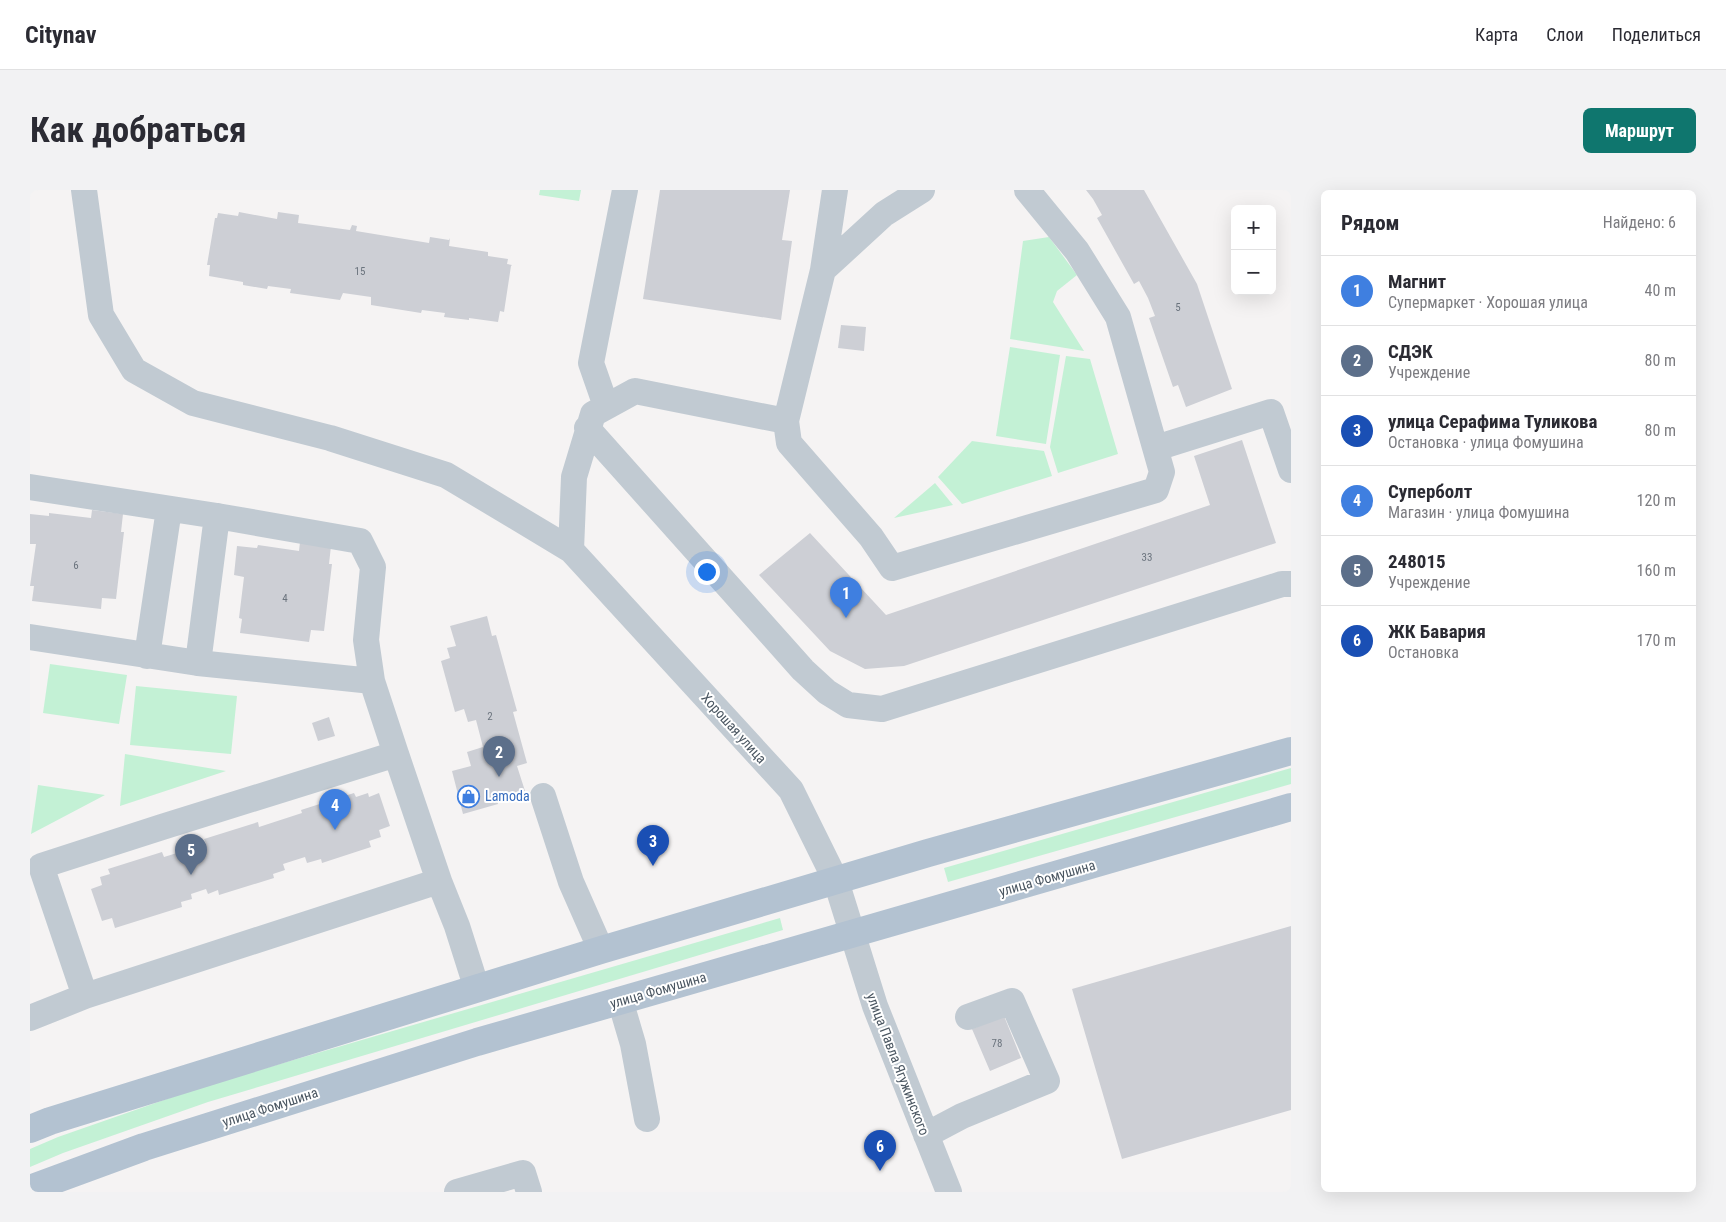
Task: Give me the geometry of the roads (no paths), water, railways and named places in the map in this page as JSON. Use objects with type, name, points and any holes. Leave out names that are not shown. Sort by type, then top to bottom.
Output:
[{"type":"main road","points":[[30,1129],[69,1115],[601,950],[928,853],[1291,751]]},
{"type":"main road","name":"улица Фомушина","points":[[39,1189],[163,1141],[477,1042],[1291,807]]},
{"type":"street","name":"Хорошая улица","points":[[84,190],[101,315],[134,370],[193,403],[330,438],[446,475],[571,550],[791,790],[836,881],[852,934]]},
{"type":"street","points":[[606,406],[590,363],[625,190]]},
{"type":"street","points":[[835,190],[823,270],[786,421],[789,443],[871,537],[892,568],[1156,490],[1162,472],[1118,317],[1077,251],[1027,190]]},
{"type":"street","points":[[823,270],[884,214],[922,190]]},
{"type":"street","points":[[571,550],[574,477],[587,428],[593,414],[606,406],[635,391],[786,421]]},
{"type":"street","points":[[1156,448],[1271,412],[1291,470]]},
{"type":"street","points":[[587,428],[803,670],[827,692],[848,705],[882,710],[1282,584],[1291,584]]},
{"type":"street","points":[[30,487],[217,516],[360,541],[374,567],[366,640],[372,680],[477,989]]},
{"type":"street","points":[[147,656],[169,509]]},
{"type":"street","points":[[198,663],[217,516]]},
{"type":"street","points":[[30,636],[198,663],[372,680]]},
{"type":"street","points":[[85,996],[36,868],[396,754]]},
{"type":"street","points":[[543,796],[571,882],[601,950]]},
{"type":"street","points":[[30,1018],[85,996],[439,881]]},
{"type":"street","name":"улица Павла Ягужинского","points":[[852,934],[875,1006],[949,1192]]},
{"type":"street","points":[[620,1000],[633,1044],[647,1119]]},
{"type":"street","points":[[926,1135],[962,1116],[1047,1081],[1012,1001],[968,1018]]},
{"type":"street","points":[[457,1192],[523,1173],[529,1192]]},
{"type":"place","name":"Магнит","points":[[846,618]]},
{"type":"place","name":"СДЭК","points":[[499,777]]},
{"type":"place","name":"Lamoda","points":[[469,796]]},
{"type":"place","name":"Суперболт","points":[[335,830]]},
{"type":"place","name":"улица Серафима Туликова","points":[[653,866]]},
{"type":"place","name":"248015","points":[[191,875]]},
{"type":"place","name":"ЖК Бавария","points":[[880,1171]]}]
